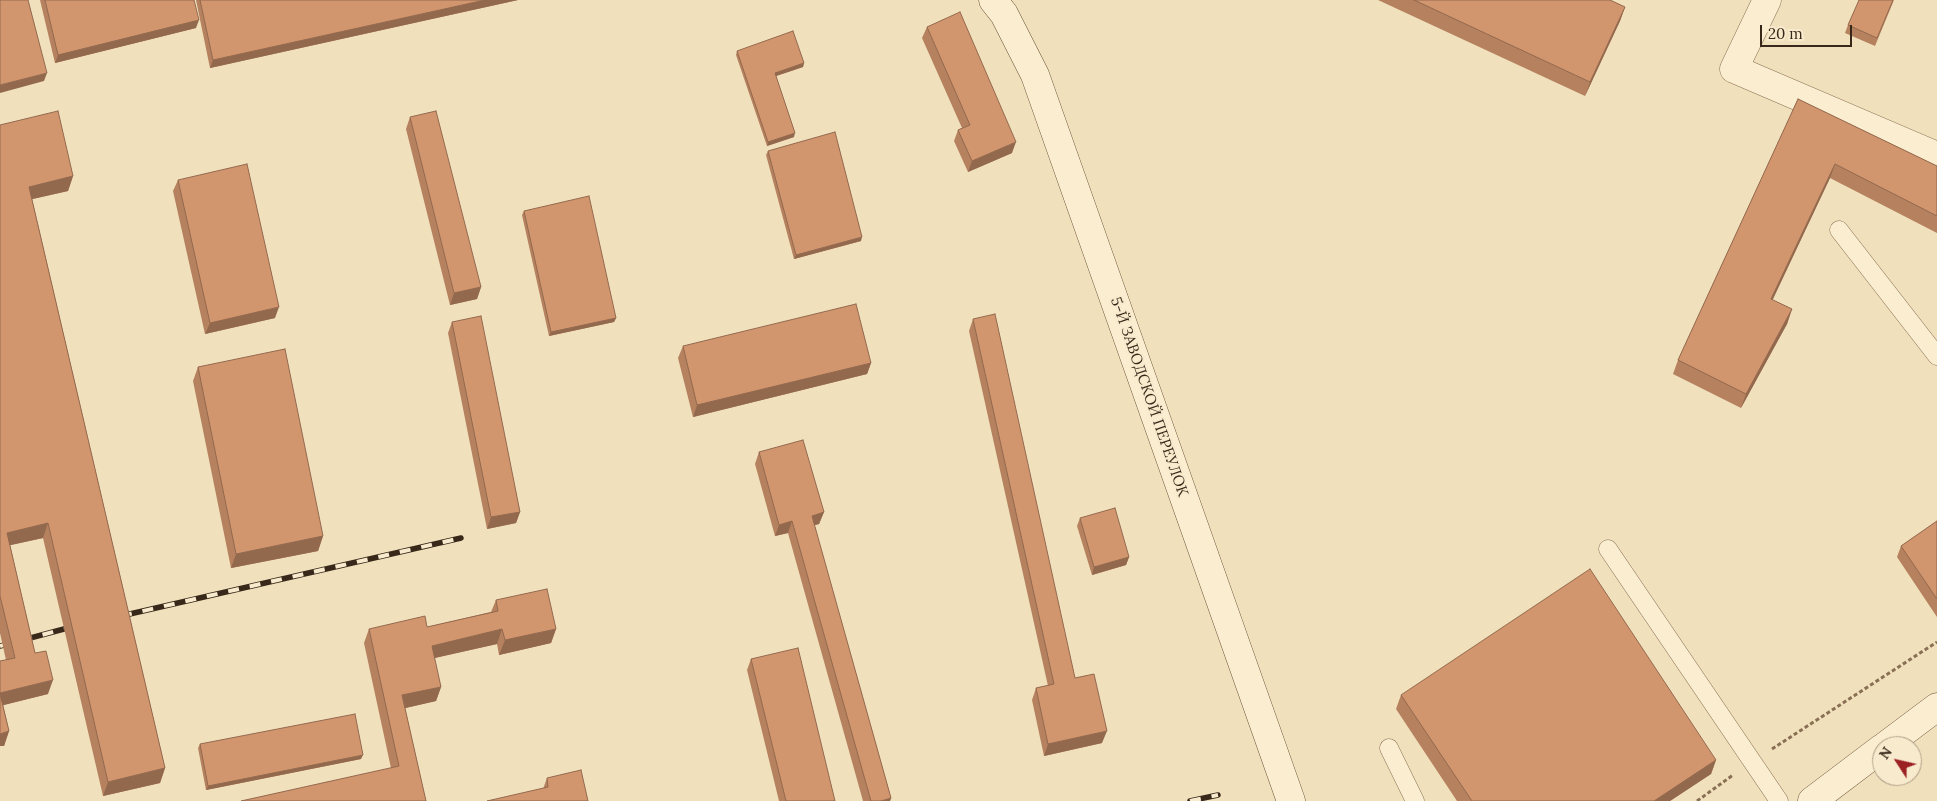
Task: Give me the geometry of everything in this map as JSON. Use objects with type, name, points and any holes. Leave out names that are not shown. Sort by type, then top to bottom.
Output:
[{"type":"street","name":"5-Й ЗАВОДСКОЙ ПЕРЕУЛОК","points":[[993,0],[1004,14],[1035,75],[1291,801]]},
{"type":"street","points":[[1767,0],[1734,69],[1937,156]]},
{"type":"street","points":[[1898,736],[1937,707]]},
{"type":"street","points":[[1812,801],[1872,755]]},
{"type":"lane","points":[[1839,230],[1937,356]]},
{"type":"lane","points":[[1608,549],[1779,801]]},
{"type":"lane","points":[[1389,748],[1416,801]]},
{"type":"path","points":[[1697,801],[1752,762],[1937,642]]},
{"type":"building","points":[[0,0],[28,0],[47,73],[0,85]]},
{"type":"building","points":[[45,0],[194,0],[199,20],[58,55]]},
{"type":"building","points":[[200,0],[485,0],[213,60]]},
{"type":"building","points":[[1414,0],[1610,0],[1625,7],[1590,82]]},
{"type":"building","points":[[1859,0],[1893,0],[1877,38],[1848,25]]},
{"type":"building","points":[[960,12],[1016,142],[972,161],[958,130],[970,125],[927,27]]},
{"type":"building","points":[[793,31],[804,63],[775,73],[795,133],[768,142],[737,51]]},
{"type":"building","points":[[1798,99],[1937,166],[1937,216],[1835,164],[1771,299],[1792,309],[1746,394],[1678,360]]},
{"type":"building","points":[[58,111],[73,176],[29,187],[165,768],[108,782],[48,523],[7,533],[35,653],[46,651],[53,680],[0,693],[0,661],[15,658],[0,596],[0,125]]},
{"type":"building","points":[[436,111],[481,287],[454,293],[410,117]]},
{"type":"building","points":[[835,132],[862,237],[796,255],[768,151]]},
{"type":"building","points":[[247,164],[279,307],[210,323],[178,180]]},
{"type":"building","points":[[589,196],[616,318],[551,332],[524,211]]},
{"type":"building","points":[[856,304],[871,363],[697,405],[683,346]]},
{"type":"building","points":[[995,314],[1075,678],[1094,674],[1107,731],[1048,744],[1036,688],[1054,684],[973,319]]},
{"type":"building","points":[[481,316],[520,512],[491,517],[452,322]]},
{"type":"building","points":[[285,349],[323,536],[236,554],[198,367]]},
{"type":"building","points":[[803,440],[824,512],[812,516],[891,798],[881,801],[871,801],[792,521],[779,525],[759,452]]},
{"type":"building","points":[[1115,508],[1129,557],[1094,567],[1080,518]]},
{"type":"building","points":[[1937,521],[1937,599],[1901,546]]},
{"type":"building","points":[[1590,569],[1716,760],[1654,801],[1472,801],[1401,695]]},
{"type":"building","points":[[547,589],[556,629],[505,640],[502,629],[432,646],[441,687],[402,695],[426,801],[241,801],[399,766],[369,629],[425,616],[427,627],[498,611],[496,600]]},
{"type":"building","points":[[798,648],[835,801],[786,801],[751,659]]},
{"type":"building","points":[[0,694],[9,731],[0,734]]},
{"type":"building","points":[[355,714],[363,755],[208,786],[200,744]]},
{"type":"building","points":[[581,770],[588,801],[487,801],[548,787],[547,778]]},
{"type":"railway","points":[[121,616],[461,538]]},
{"type":"railway","points":[[0,646],[64,629]]},
{"type":"railway","points":[[1190,801],[1218,795]]}]
